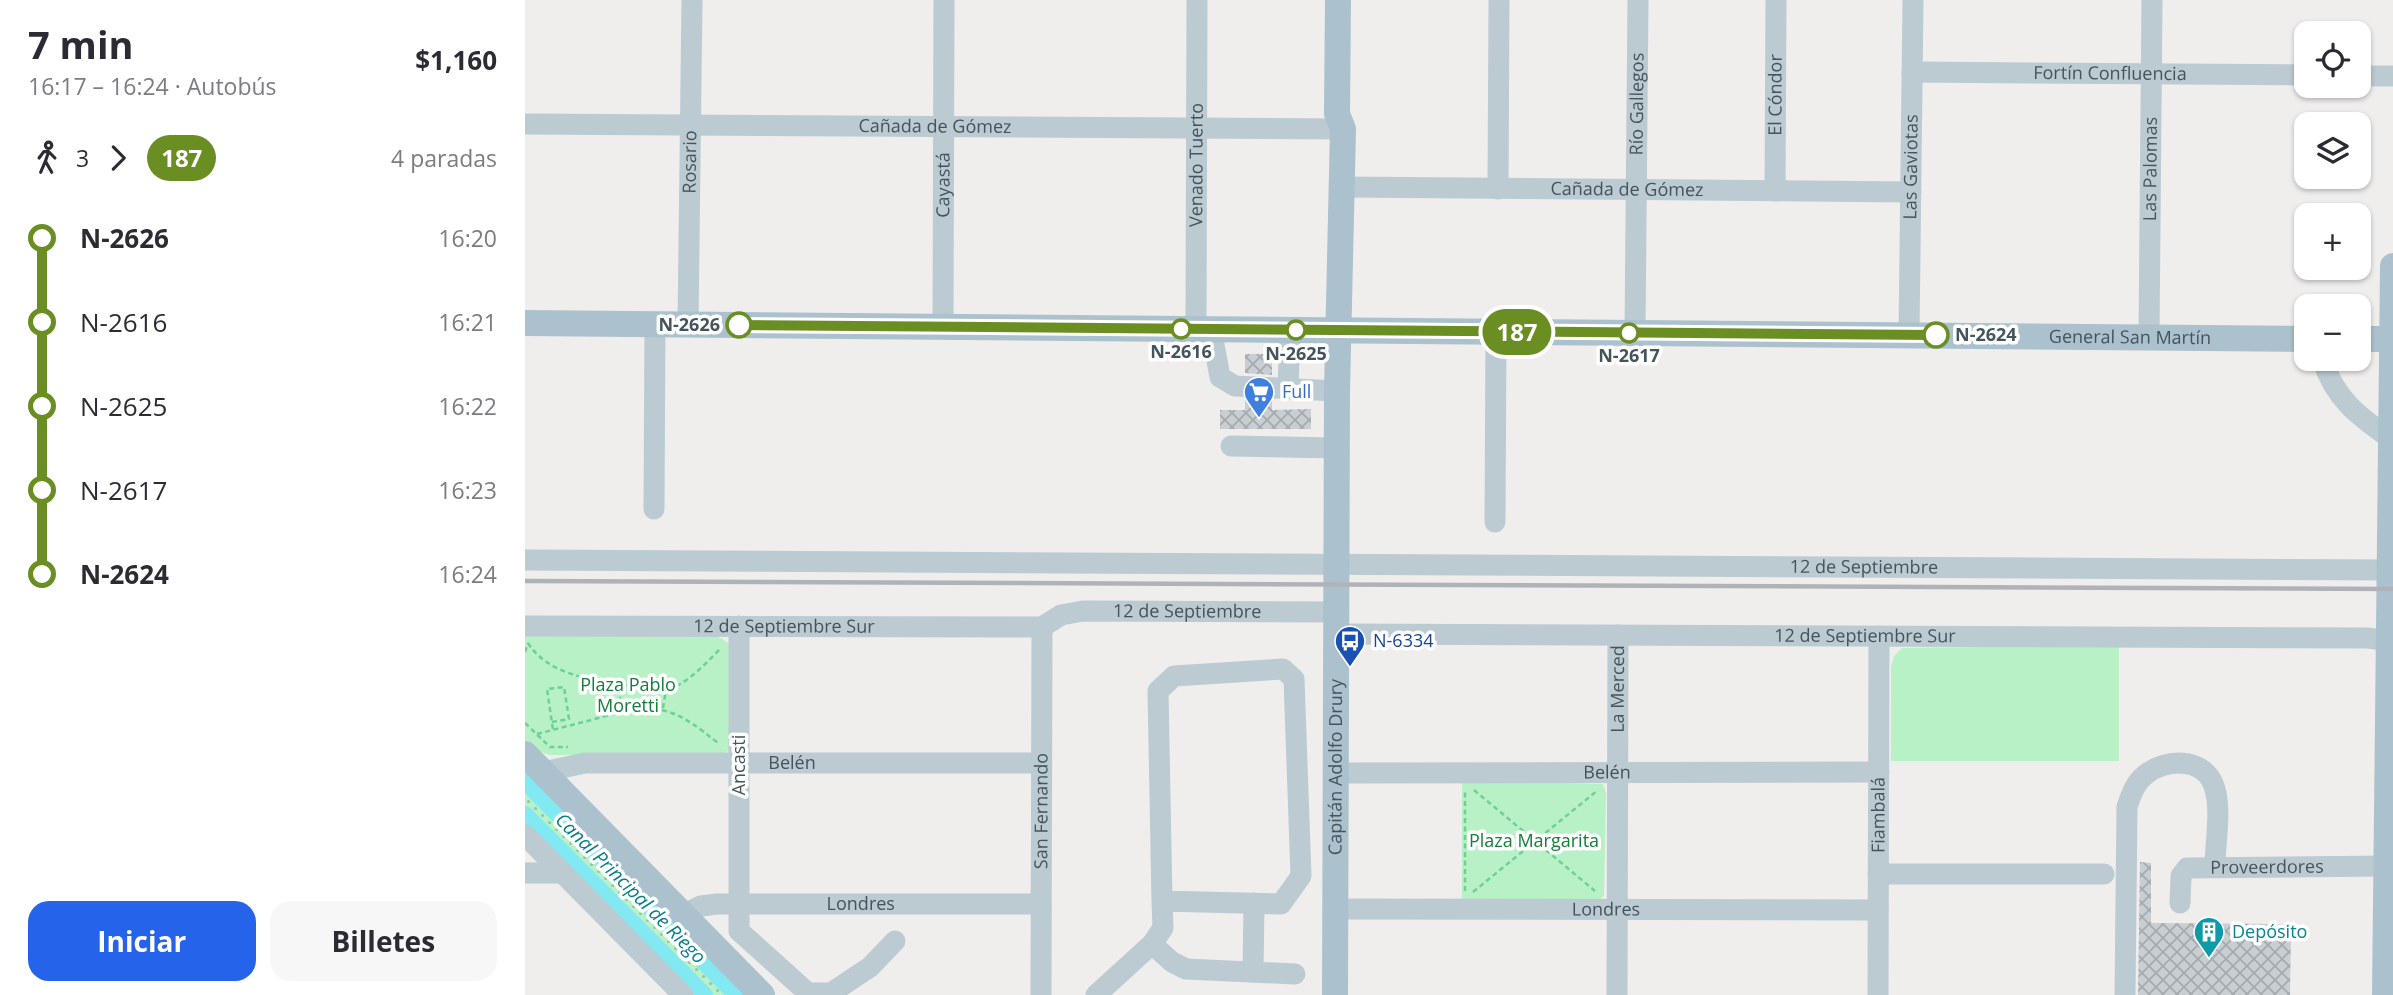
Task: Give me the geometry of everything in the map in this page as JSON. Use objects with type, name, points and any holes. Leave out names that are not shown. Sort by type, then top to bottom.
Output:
[{"type":"main road","points":[[1338,0],[1337,114],[1343,129]]},
{"type":"main road","points":[[1343,129],[1352,109],[1353,0]]},
{"type":"main road","name":"Capitán Adolfo Drury","points":[[1335,995],[1336,391],[1343,129]]},
{"type":"main road","points":[[2385,995],[2389,939],[2387,866],[2393,267]]},
{"type":"main road","name":"General San Martín","points":[[525,323],[2294,339]]},
{"type":"main road","points":[[2371,339],[2393,340]]},
{"type":"main road","points":[[535,754],[683,915],[762,995]]},
{"type":"street","name":"Rosario","points":[[688,325],[692,0]]},
{"type":"street","name":"Cayastá","points":[[943,327],[944,0]]},
{"type":"street","name":"Venado Tuerto","points":[[1198,0],[1197,128],[1203,329],[1220,377],[1235,386],[1336,391]]},
{"type":"street","points":[[1498,189],[1499,0]]},
{"type":"street","name":"Río Gallegos","points":[[1635,333],[1637,0]]},
{"type":"street","name":"El Cóndor","points":[[1775,191],[1776,0]]},
{"type":"street","name":"Las Gaviotas","points":[[1909,335],[1913,0]]},
{"type":"street","name":"Las Palomas","points":[[2149,337],[2152,0]]},
{"type":"street","name":"Fortín Confluencia","points":[[1912,72],[2294,75]]},
{"type":"street","points":[[2371,76],[2393,76]]},
{"type":"street","name":"Cañada de Gómez","points":[[525,124],[1343,129]]},
{"type":"street","name":"Cañada de Gómez","points":[[1342,187],[1911,192]]},
{"type":"street","points":[[654,509],[655,324]]},
{"type":"street","points":[[1288,387],[1290,330]]},
{"type":"street","points":[[1495,522],[1496,332]]},
{"type":"street","points":[[2326,371],[2350,410],[2391,439]]},
{"type":"street","points":[[1231,446],[1337,447]]},
{"type":"street","name":"12 de Septiembre","points":[[525,560],[2390,570]]},
{"type":"street","name":"12 de Septiembre","points":[[1042,627],[1061,615],[1083,611],[1337,623]]},
{"type":"street","name":"12 de Septiembre Sur","points":[[1337,623],[1618,635],[2391,640]]},
{"type":"street","name":"12 de Septiembre Sur","points":[[526,637],[739,626],[1042,627]]},
{"type":"street","name":"Ancasti","points":[[739,626],[740,930],[754,947],[808,993],[831,993],[870,967],[895,940]]},
{"type":"street","name":"San Fernando","points":[[1041,995],[1042,627]]},
{"type":"street","name":"La Merced","points":[[1617,995],[1618,635]]},
{"type":"street","name":"Fiambalá","points":[[1878,995],[1879,636]]},
{"type":"street","points":[[1096,995],[1152,944],[1163,928],[1162,901],[1158,691],[1174,676],[1283,669],[1294,679],[1301,876],[1281,904],[1162,901]]},
{"type":"street","name":"Belén","points":[[535,754],[576,764],[1041,763]]},
{"type":"street","points":[[2125,995],[2127,807],[2136,785],[2153,769],[2163,764],[2185,763],[2203,771],[2210,778],[2216,797],[2215,867]]},
{"type":"street","name":"Belén","points":[[1336,773],[1879,772]]},
{"type":"street","points":[[525,835],[683,995]]},
{"type":"street","name":"Proveerdores","points":[[2180,904],[2183,871],[2193,867],[2387,866]]},
{"type":"street","points":[[525,873],[562,873]]},
{"type":"street","points":[[1878,874],[2104,874]]},
{"type":"street","points":[[1253,972],[1254,903]]},
{"type":"street","name":"Londres","points":[[683,915],[709,904],[1041,904]]},
{"type":"street","name":"Londres","points":[[1335,909],[1878,909]]},
{"type":"street","points":[[1152,944],[1172,962],[1186,969],[1295,974]]},
{"type":"path","points":[[526,637],[541,643]]},
{"type":"path","points":[[525,653],[526,637]]},
{"type":"path","points":[[526,637],[538,657],[559,669],[666,690],[700,669],[720,649]]},
{"type":"path","points":[[535,754],[553,730],[611,716],[620,705],[620,682]]},
{"type":"path","points":[[552,722],[569,719],[564,687],[547,689],[553,730]]},
{"type":"path","points":[[663,709],[666,690]]},
{"type":"path","points":[[620,705],[663,709],[684,717],[718,743]]},
{"type":"path","points":[[1465,785],[1481,786]]},
{"type":"path","points":[[1465,785],[1597,895],[1602,890]]},
{"type":"path","points":[[1465,785],[1465,896]]},
{"type":"path","points":[[1465,896],[1597,788],[1602,793]]},
{"type":"path","points":[[1465,896],[1481,896]]},
{"type":"green space","name":"Plaza Pablo Moretti","points":[[525,635],[717,636],[730,644],[730,750],[720,755],[550,755],[534,750],[525,740]]},
{"type":"green space","points":[[2119,645],[2119,761],[1891,761],[1891,666],[1894,656],[1902,648]]},
{"type":"green space","points":[[525,765],[753,995],[695,995],[525,823]]},
{"type":"green space","name":"Plaza Margarita","points":[[1462,781],[1603,784],[1606,793],[1604,896],[1599,900],[1462,901]]},
{"type":"building","points":[[1245,354],[1272,354],[1272,375],[1245,373]]},
{"type":"building","points":[[1245,400],[1272,401],[1272,410],[1311,409],[1311,429],[1220,429],[1220,410],[1245,410]]},
{"type":"building","name":"Depósito","points":[[2140,862],[2151,863],[2151,923],[2291,924],[2290,995],[2138,995]]},
{"type":"waterway","name":"Canal Principal de Riego","points":[[525,782],[736,995]]},
{"type":"waterway","points":[[525,814],[705,995]]},
{"type":"railway","points":[[525,581],[2393,589]]},
{"type":"bus line","name":"187","points":[[739,325],[1936,335]]},
{"type":"place","name":"N-2626","points":[[739,325]]},
{"type":"place","name":"N-2616","points":[[1181,329]]},
{"type":"place","name":"N-2625","points":[[1296,330]]},
{"type":"place","name":"N-2617","points":[[1629,333]]},
{"type":"place","name":"N-2624","points":[[1936,335]]},
{"type":"place","name":"Full","points":[[1259,419]]},
{"type":"place","name":"N-6334","points":[[1350,668]]},
{"type":"place","name":"Depósito","points":[[2209,959]]}]
